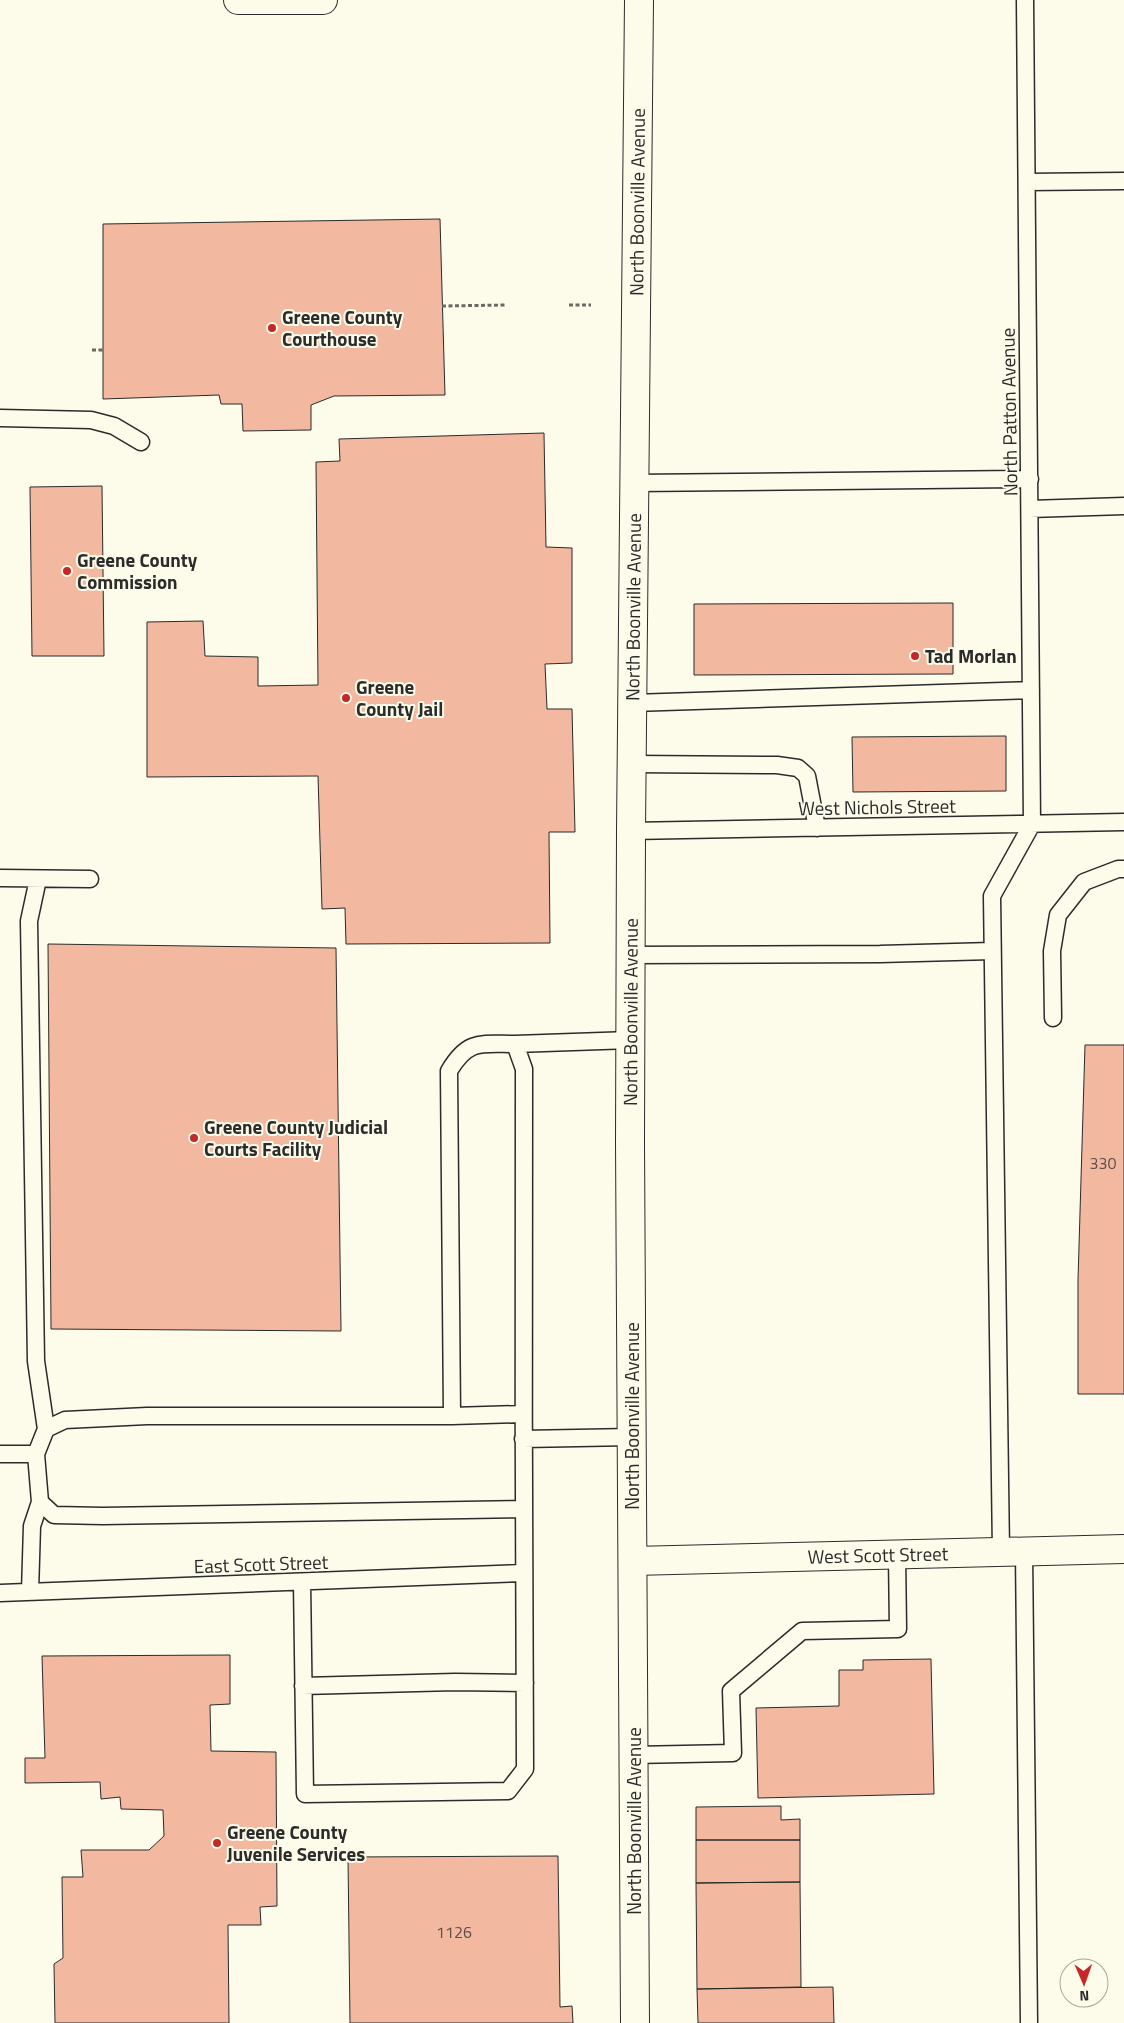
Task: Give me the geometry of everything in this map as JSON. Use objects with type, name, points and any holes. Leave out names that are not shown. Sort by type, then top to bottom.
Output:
[{"type":"street","points":[[238,0],[323,0]]},
{"type":"street","name":"North Boonville Avenue","points":[[635,2023],[631,831],[639,0]]},
{"type":"street","name":"West Scott Street","points":[[633,1561],[1124,1550]]},
{"type":"lane","name":"North Patton Avenue","points":[[1025,0],[1032,824]]},
{"type":"lane","points":[[1027,182],[1124,181]]},
{"type":"lane","points":[[0,418],[91,420],[114,426],[141,442]]},
{"type":"lane","points":[[635,482],[1030,479]]},
{"type":"lane","points":[[1030,509],[1124,506]]},
{"type":"lane","points":[[633,703],[1031,690]]},
{"type":"lane","points":[[632,764],[777,765],[798,768],[807,776],[817,828]]},
{"type":"lane","name":"West Nichols Street","points":[[631,831],[1124,822]]},
{"type":"lane","points":[[1029,2023],[992,951],[992,896],[1032,824]]},
{"type":"lane","points":[[1053,1018],[1052,951],[1058,914],[1084,882],[1118,869],[1124,869]]},
{"type":"lane","points":[[0,878],[90,879]]},
{"type":"lane","points":[[30,1592],[32,1526],[40,1502],[36,1454],[46,1429],[36,1361],[29,922],[38,879]]},
{"type":"lane","points":[[631,955],[871,954],[992,951]]},
{"type":"lane","points":[[452,1416],[449,1071],[457,1056],[466,1048],[483,1044],[631,1040]]},
{"type":"lane","points":[[302,1582],[305,1794],[508,1792],[525,1769],[523,1439],[524,1069],[515,1044]]},
{"type":"lane","points":[[46,1429],[64,1420],[147,1416],[452,1416],[523,1414]]},
{"type":"lane","points":[[523,1439],[632,1436]]},
{"type":"lane","points":[[0,1454],[36,1454]]},
{"type":"lane","points":[[40,1502],[54,1515],[103,1516],[524,1509]]},
{"type":"lane","points":[[634,1755],[733,1753],[731,1691],[802,1631],[898,1629],[897,1555]]},
{"type":"lane","name":"East Scott Street","points":[[0,1593],[524,1573]]},
{"type":"lane","points":[[304,1686],[455,1682],[525,1683]]},
{"type":"path","points":[[442,306],[506,305]]},
{"type":"path","points":[[569,305],[591,305]]},
{"type":"path","points":[[92,350],[103,350]]},
{"type":"building","name":"Greene County Courthouse","points":[[440,219],[445,395],[334,396],[311,405],[311,430],[243,431],[242,404],[221,404],[219,395],[103,399],[103,224]]},
{"type":"building","name":"Greene County Jail","points":[[544,433],[546,547],[572,548],[572,663],[545,664],[547,709],[572,709],[575,832],[549,832],[550,943],[346,944],[345,908],[322,909],[318,776],[147,777],[147,622],[203,621],[205,656],[258,657],[258,686],[318,685],[316,462],[340,461],[339,439]]},
{"type":"building","name":"Greene County Commission","points":[[102,486],[104,656],[32,656],[30,487]]},
{"type":"building","points":[[953,603],[953,674],[694,675],[694,604]]},
{"type":"building","points":[[1006,736],[1006,791],[853,792],[852,737]]},
{"type":"building","name":"Greene County Judicial Courts Facility","points":[[48,944],[336,948],[341,1331],[51,1329]]},
{"type":"building","points":[[1085,1045],[1124,1045],[1124,1394],[1078,1394],[1078,1280]]},
{"type":"building","name":"Greene County Juvenile Services","points":[[230,1655],[230,1704],[210,1705],[211,1751],[276,1752],[277,1906],[260,1907],[261,1925],[228,1925],[229,2023],[55,2023],[54,1964],[63,1958],[62,1877],[83,1877],[81,1850],[149,1850],[164,1836],[163,1810],[121,1809],[120,1797],[101,1799],[100,1782],[25,1783],[25,1758],[45,1758],[42,1656]]},
{"type":"building","points":[[931,1659],[934,1794],[758,1798],[756,1708],[839,1706],[839,1670],[863,1670],[863,1660]]},
{"type":"building","points":[[781,1806],[781,1820],[800,1819],[800,1840],[696,1840],[696,1807]]},
{"type":"building","points":[[696,1840],[800,1840],[800,1882],[696,1883]]},
{"type":"building","points":[[558,1856],[560,2007],[572,2006],[573,2023],[350,2023],[348,1857]]},
{"type":"building","points":[[800,1882],[801,1987],[697,1989],[696,1883]]},
{"type":"building","points":[[833,1987],[834,2023],[698,2023],[697,1989]]},
{"type":"place","name":"Greene County Courthouse","points":[[272,328]]},
{"type":"place","name":"Greene County Commission","points":[[67,571]]},
{"type":"place","name":"Tad Morlan","points":[[915,656]]},
{"type":"place","name":"Greene County Jail","points":[[346,698]]},
{"type":"place","name":"Greene County Judicial Courts Facility","points":[[194,1138]]},
{"type":"place","name":"Greene County Juvenile Services","points":[[217,1843]]}]
